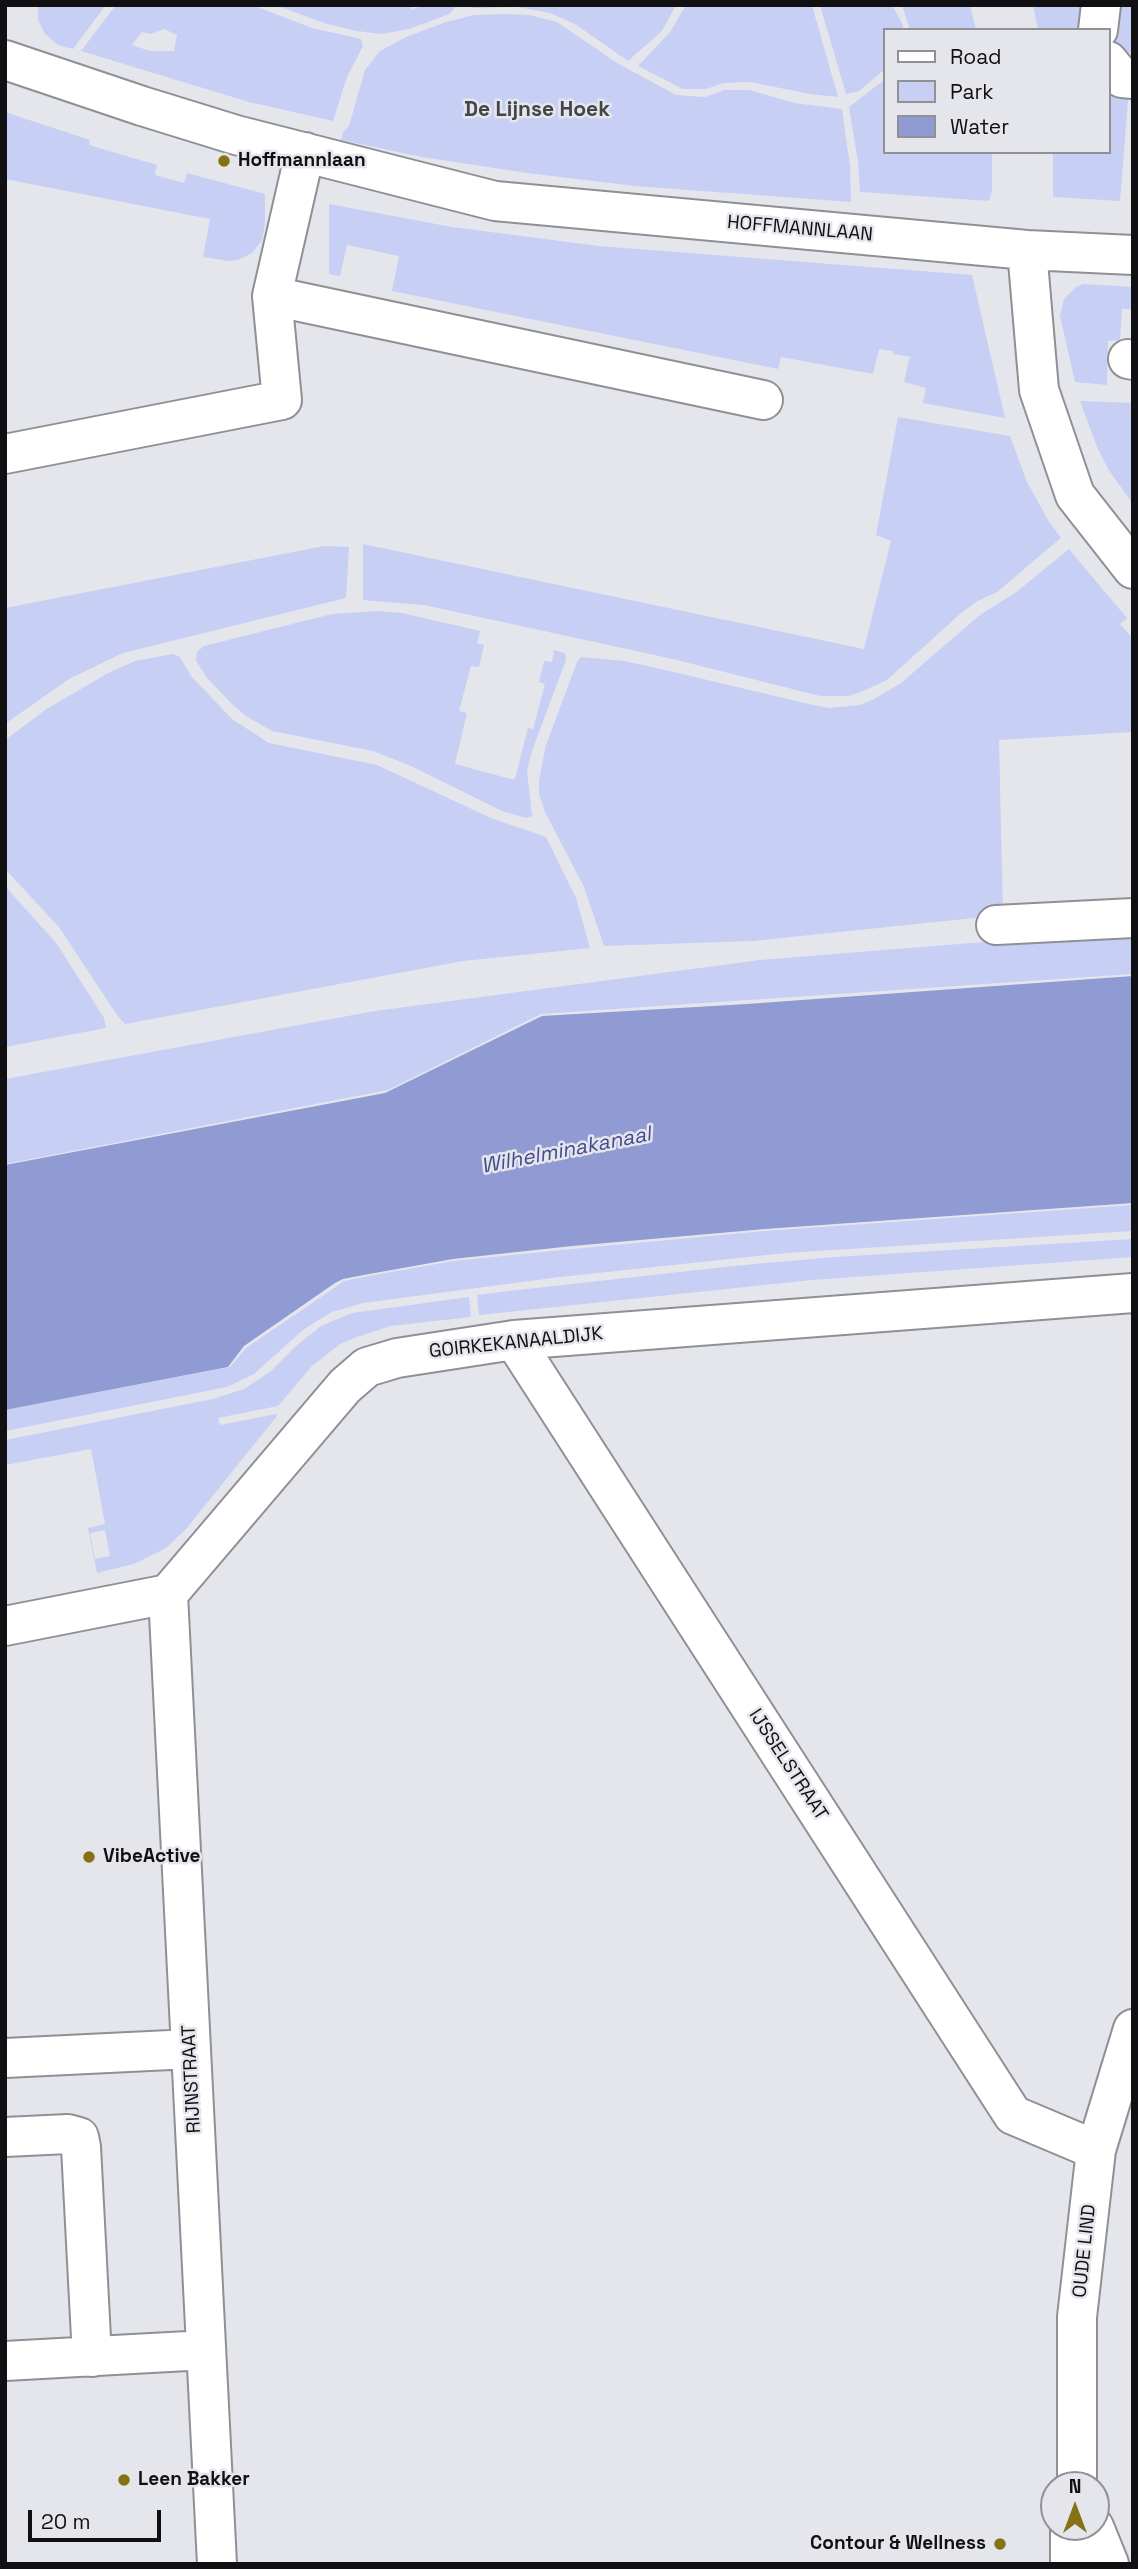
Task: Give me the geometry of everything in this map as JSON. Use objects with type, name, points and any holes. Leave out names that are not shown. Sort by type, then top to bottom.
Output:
[{"type":"street","points":[[1098,28],[1101,5]]},
{"type":"street","name":"HOFFMANNLAAN","points":[[5,60],[142,106],[495,201],[1027,250],[1133,255]]},
{"type":"street","points":[[1110,63],[1122,78],[1133,79]]},
{"type":"street","points":[[5,454],[282,400],[272,296],[305,152]]},
{"type":"street","points":[[1027,250],[1039,390],[1075,495],[1133,569]]},
{"type":"street","points":[[272,296],[763,400]]},
{"type":"street","points":[[996,925],[1133,918]]},
{"type":"street","name":"GOIRKEKANAALDIJK","points":[[168,1594],[345,1386],[367,1367],[397,1358],[514,1340],[1133,1293]]},
{"type":"street","name":"IJSSELSTRAAT","points":[[514,1340],[1013,2115],[1096,2150]]},
{"type":"street","points":[[5,1626],[168,1594]]},
{"type":"street","name":"RIJNSTRAAT","points":[[168,1594],[217,2564]]},
{"type":"street","name":"OUDE LIND","points":[[1078,2471],[1077,2316],[1096,2150],[1133,2029]]},
{"type":"street","points":[[5,2058],[191,2049]]},
{"type":"street","points":[[5,2137],[68,2134],[79,2137],[92,2357]]},
{"type":"street","points":[[5,2361],[206,2350]]},
{"type":"street","points":[[1070,2541],[1070,2564]]},
{"type":"street","points":[[1100,2541],[1109,2564]]},
{"type":"green space","points":[[38,5],[106,5],[73,49],[58,45],[45,34],[38,20]]},
{"type":"green space","points":[[116,5],[252,5],[312,28],[361,39],[363,46],[347,77],[333,121],[249,102],[81,51]],"holes":[[[164,29],[177,35],[174,51],[150,51],[132,45],[142,32],[150,34]]]},
{"type":"green space","points":[[275,5],[411,5],[411,10],[424,5],[455,7],[450,14],[409,29],[381,34],[327,24]]},
{"type":"green space","points":[[466,5],[676,5],[662,31],[628,61],[575,24],[550,13],[518,7],[474,8]]},
{"type":"green space","points":[[686,5],[812,5],[838,97],[750,82],[724,83],[706,89],[683,89],[638,66],[670,32]]},
{"type":"green space","points":[[820,5],[892,5],[903,28],[883,28],[883,71],[859,91],[846,94]]},
{"type":"green space","points":[[902,5],[970,5],[976,28],[909,28]]},
{"type":"green space","points":[[1033,5],[1082,5],[1081,28],[1038,28]]},
{"type":"green space","points":[[1116,5],[1133,5],[1133,54],[1125,51],[1116,41]]},
{"type":"green space","points":[[474,15],[530,15],[557,22],[617,63],[676,95],[705,97],[724,90],[750,90],[794,103],[842,109],[850,166],[851,202],[635,186],[527,173],[422,157],[341,140],[343,132],[349,126],[365,70],[380,51],[406,37],[446,22]]},
{"type":"green space","points":[[883,81],[883,154],[992,154],[992,191],[989,201],[860,192],[849,107]]},
{"type":"green space","points":[[1110,95],[1125,97],[1128,100],[1120,201],[1053,197],[1053,154],[1110,154]]},
{"type":"green space","points":[[5,112],[90,140],[89,145],[157,165],[155,175],[184,183],[187,173],[265,194],[262,240],[252,253],[238,260],[203,257],[210,219],[5,179]]},
{"type":"green space","points":[[329,204],[452,227],[599,246],[972,275],[1005,418],[923,403],[926,388],[904,382],[911,357],[893,354],[893,351],[879,349],[873,374],[781,357],[778,369],[392,291],[399,256],[347,245],[340,276],[329,274]]},
{"type":"green space","points":[[1083,284],[1133,287],[1133,309],[1122,309],[1120,340],[1108,341],[1107,385],[1075,382],[1060,316],[1064,299]]},
{"type":"green space","points":[[1080,401],[1133,403],[1133,504],[1108,469]]},
{"type":"green space","points":[[898,417],[1010,436],[1027,482],[1061,538],[997,592],[976,602],[960,614],[887,680],[861,692],[848,696],[820,696],[673,659],[424,605],[363,600],[363,544],[864,649],[891,541],[876,535]]},
{"type":"green space","points":[[324,546],[349,547],[346,598],[123,653],[69,679],[5,724],[5,608]]},
{"type":"green space","points":[[1069,549],[1127,618],[1120,624],[1133,639],[1133,732],[999,740],[1003,915],[753,941],[604,946],[584,887],[545,812],[539,794],[546,745],[581,657],[624,661],[829,708],[860,705],[901,683],[980,615],[1015,593]]},
{"type":"green space","points":[[378,611],[402,613],[480,631],[477,643],[484,645],[479,667],[471,666],[459,711],[467,713],[455,764],[511,779],[515,779],[528,728],[533,729],[545,684],[539,682],[544,661],[552,662],[554,650],[565,653],[566,660],[527,771],[532,816],[526,818],[502,811],[411,766],[373,751],[272,731],[234,706],[208,679],[196,661],[197,652],[204,646],[332,614]]},
{"type":"green space","points":[[173,654],[180,657],[191,676],[232,719],[269,743],[377,765],[491,818],[546,837],[576,898],[590,948],[463,961],[125,1024],[59,927],[5,869],[5,740],[48,708],[110,672],[135,661]]},
{"type":"green space","points":[[5,886],[57,944],[104,1018],[106,1028],[5,1047]]},
{"type":"green space","points":[[1133,930],[1133,974],[541,1014],[388,1090],[5,1164],[5,1079],[375,1011],[760,960]]},
{"type":"green space","points":[[1133,1205],[1133,1231],[786,1253],[560,1277],[363,1303],[332,1312],[317,1321],[303,1330],[254,1374],[227,1387],[5,1431],[5,1410],[230,1367],[246,1348],[344,1281],[453,1261],[572,1249],[765,1231]]},
{"type":"green space","points":[[1133,1239],[1133,1257],[812,1280],[479,1315],[477,1295],[518,1290],[835,1257]]},
{"type":"green space","points":[[469,1297],[471,1317],[391,1326],[357,1337],[340,1344],[312,1366],[278,1406],[218,1418],[220,1425],[276,1414],[277,1416],[186,1529],[166,1548],[134,1564],[97,1573],[88,1528],[105,1524],[91,1449],[5,1465],[5,1440],[213,1399],[244,1389],[271,1371],[321,1326],[352,1313]],"holes":[[[105,1530],[110,1556],[95,1559],[90,1533]]]},
{"type":"water","name":"Wilhelminakanaal","points":[[1133,976],[1133,1203],[765,1229],[572,1246],[453,1259],[369,1274],[335,1283],[244,1346],[228,1367],[5,1410],[5,1165],[385,1093],[542,1016]]},
{"type":"place","name":"Hoffmannlaan","points":[[224,161]]},
{"type":"place","name":"VibeActive","points":[[89,1857]]},
{"type":"place","name":"Leen Bakker","points":[[124,2480]]},
{"type":"place","name":"Contour & Wellness","points":[[1000,2544]]},
{"type":"district","name":"De Lijnse Hoek","points":[[537,110]]}]
